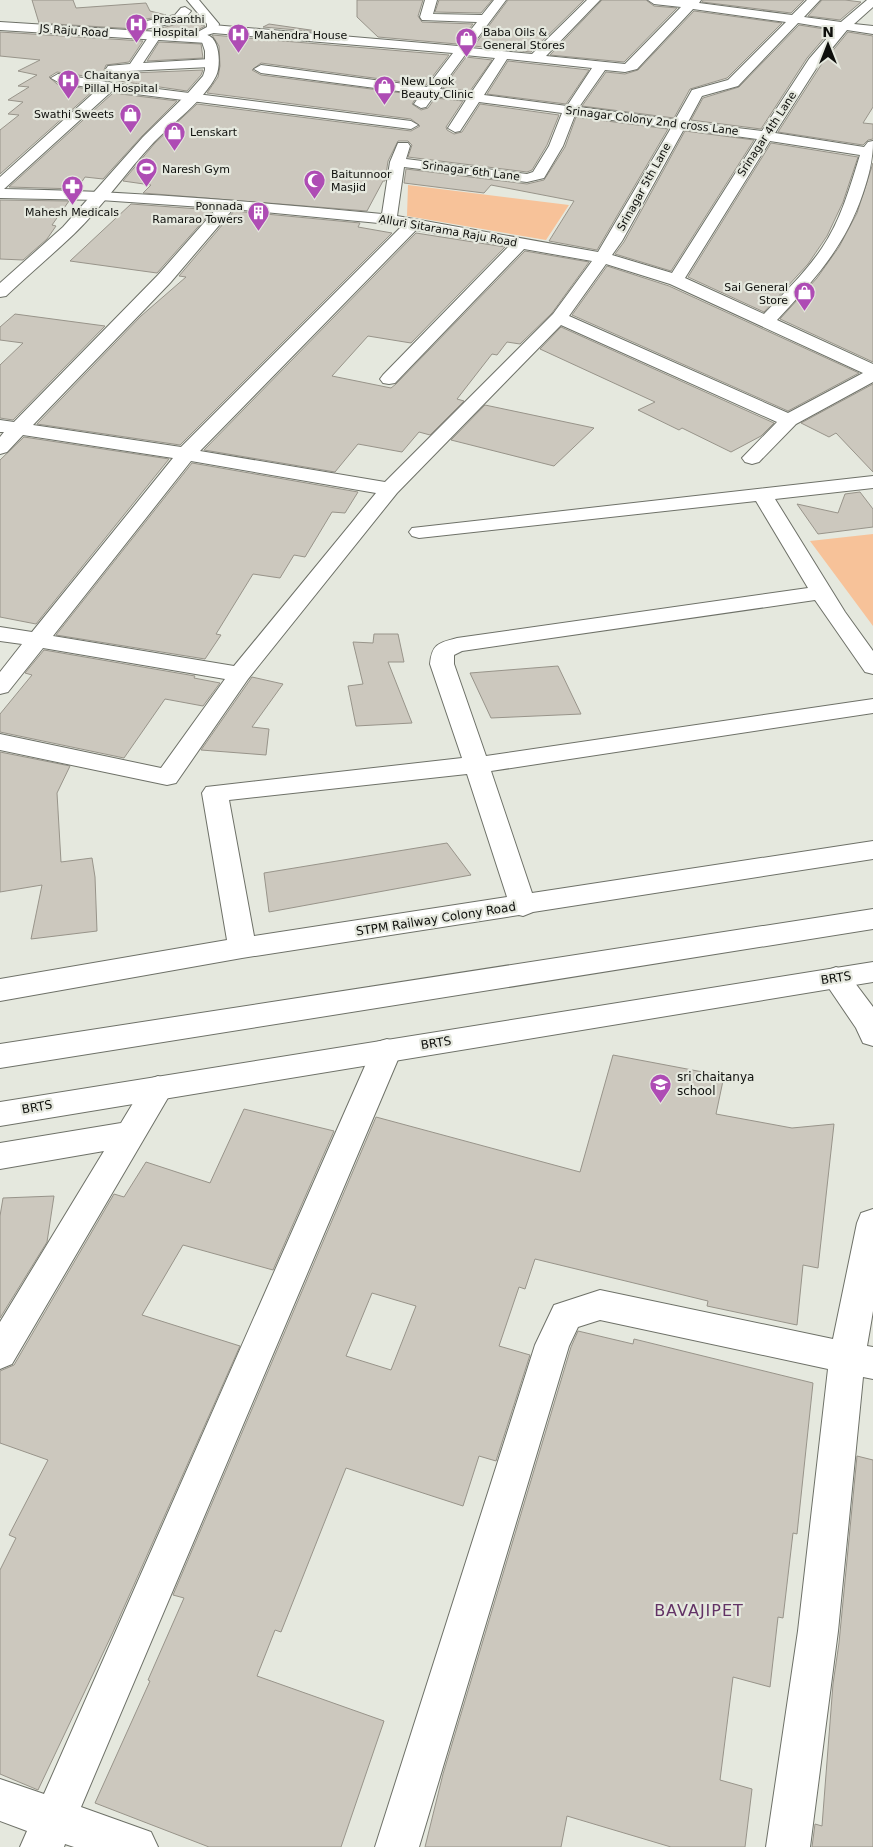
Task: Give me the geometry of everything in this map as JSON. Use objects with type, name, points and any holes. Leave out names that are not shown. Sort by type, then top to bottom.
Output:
[{"type":"street","points":[[0,292],[69,230],[148,140],[209,76],[212,70],[210,63],[211,51],[199,26],[176,0]]},
{"type":"street","points":[[193,0],[213,24],[199,26]]},
{"type":"street","points":[[431,0],[426,17],[485,19]]},
{"type":"street","points":[[389,219],[397,162],[410,125],[430,91],[500,0]]},
{"type":"street","points":[[535,59],[594,0]]},
{"type":"street","points":[[654,0],[692,2],[873,30]]},
{"type":"street","name":"Srinagar 5th Lane","points":[[0,742],[166,777],[240,674],[390,489],[559,318],[603,258],[697,94],[704,90],[733,83],[814,0]]},
{"type":"street","name":"Srinagar 4th Lane","points":[[676,280],[765,136],[814,62],[844,26],[873,1]]},
{"type":"street","points":[[128,28],[168,22],[179,18],[199,26],[460,50],[600,67],[625,68],[632,66],[692,2]]},
{"type":"street","name":"JS Raju Road","points":[[0,20],[128,28],[199,26]]},
{"type":"street","name":"JS Raju Road","points":[[0,26],[155,36],[199,26]]},
{"type":"street","points":[[135,67],[142,53],[155,36]]},
{"type":"street","points":[[455,128],[503,55]]},
{"type":"street","points":[[113,69],[210,63]]},
{"type":"street","name":"Srinagar 6th Lane","points":[[397,162],[527,178],[536,177],[556,146],[570,111],[600,67]]},
{"type":"street","name":"Srinagar Colony 2nd cross Lane","points":[[261,69],[871,150]]},
{"type":"street","points":[[58,78],[410,125]]},
{"type":"street","points":[[318,113],[347,80]]},
{"type":"street","points":[[0,184],[108,86]]},
{"type":"street","points":[[768,320],[807,277],[830,247],[847,216],[871,150]]},
{"type":"street","name":"Alluri Sitarama Raju Road","points":[[0,193],[100,195],[229,204],[389,219],[412,226],[603,258],[676,280],[768,320],[873,371]]},
{"type":"street","points":[[0,448],[164,279],[229,204]]},
{"type":"street","points":[[0,687],[186,454],[412,226]]},
{"type":"street","points":[[389,379],[521,243]]},
{"type":"street","points":[[559,318],[789,420]]},
{"type":"street","points":[[752,458],[789,420],[873,375]]},
{"type":"street","points":[[0,426],[186,454],[390,489]]},
{"type":"street","points":[[419,532],[873,482]]},
{"type":"street","points":[[763,495],[835,614],[873,667]]},
{"type":"street","points":[[523,906],[478,765],[442,664],[443,651],[457,645],[823,592]]},
{"type":"street","points":[[0,634],[240,674]]},
{"type":"street","points":[[242,948],[215,793],[478,765],[873,706]]},
{"type":"street","name":"STPM Railway Colony Road","points":[[0,990],[242,948],[523,906],[873,850]]},
{"type":"street","points":[[0,1056],[873,919]]},
{"type":"street","name":"BRTS","points":[[0,1114],[873,972]]},
{"type":"street","points":[[836,978],[869,1024],[873,1035]]},
{"type":"street","points":[[48,1832],[387,1050]]},
{"type":"street","points":[[0,1353],[158,1088]]},
{"type":"street","points":[[0,1156],[129,1134]]},
{"type":"street","points":[[788,1847],[818,1631],[860,1361],[873,1223]]},
{"type":"street","points":[[397,1847],[552,1345],[566,1316],[600,1305],[860,1361]]},
{"type":"street","points":[[0,1800],[48,1832],[136,1847]]},
{"type":"shaded area","points":[[408,185],[569,205],[546,240],[407,216]]},
{"type":"shaded area","points":[[873,534],[873,626],[810,541]]},
{"type":"building","points":[[32,0],[73,0],[76,8],[146,3],[150,11],[166,15],[137,21],[133,26],[136,29],[39,23]]},
{"type":"building","points":[[357,0],[423,0],[418,16],[422,22],[473,24],[457,44],[378,37],[357,17]]},
{"type":"building","points":[[439,0],[492,0],[481,13],[435,12]]},
{"type":"building","points":[[508,0],[584,0],[531,52],[474,46]]},
{"type":"building","points":[[602,0],[646,0],[654,6],[677,8],[624,62],[550,55]]},
{"type":"building","points":[[703,0],[804,0],[791,13],[702,2]]},
{"type":"building","points":[[822,0],[861,2],[840,20],[808,16]]},
{"type":"building","points":[[694,11],[782,23],[727,78],[690,89],[674,118],[582,106],[606,72],[625,74],[638,70]]},
{"type":"building","points":[[186,20],[205,26],[194,32],[152,30],[183,23]]},
{"type":"building","points":[[269,24],[331,33],[263,27]]},
{"type":"building","points":[[799,25],[831,30],[807,58],[761,129],[691,120],[703,98],[739,87]]},
{"type":"building","points":[[0,32],[143,41],[129,62],[106,65],[104,70],[108,74],[203,70],[187,91],[57,72],[49,77],[57,84],[94,90],[0,174],[0,130],[19,115],[8,114],[23,102],[8,100],[29,87],[18,86],[37,75],[18,71],[40,60],[0,56]]},
{"type":"building","points":[[848,32],[873,36],[873,107],[863,123],[873,124],[873,139],[868,140],[863,145],[778,132],[821,65]]},
{"type":"building","points":[[212,35],[449,55],[426,85],[261,63],[252,70],[261,75],[418,95],[412,104],[421,110],[428,108],[435,98],[463,101],[446,127],[447,130],[454,134],[462,132],[480,104],[559,115],[547,145],[532,170],[527,172],[408,157],[412,145],[408,141],[398,141],[388,161],[385,181],[383,181],[367,211],[143,193],[151,185],[123,181],[155,143],[197,104],[411,131],[420,126],[411,119],[207,93],[218,77],[220,66],[219,46]]},
{"type":"building","points":[[159,42],[201,44],[203,58],[147,61]]},
{"type":"building","points":[[466,57],[492,60],[470,91],[443,88]]},
{"type":"building","points":[[508,61],[589,70],[566,104],[487,94]]},
{"type":"building","points":[[113,93],[177,101],[103,179],[85,177],[77,189],[9,187]]},
{"type":"building","points":[[576,117],[668,129],[597,250],[549,241],[574,201],[491,185],[484,193],[404,183],[406,169],[527,184],[544,180],[565,147]]},
{"type":"building","points":[[685,131],[754,140],[671,271],[615,254],[624,242]]},
{"type":"building","points":[[771,143],[858,157],[843,202],[827,236],[808,264],[764,312],[688,277]]},
{"type":"building","points":[[873,163],[873,362],[780,319],[817,278],[839,247],[857,213]]},
{"type":"building","points":[[0,200],[69,201],[52,225],[56,226],[47,239],[23,260],[0,259]]},
{"type":"building","points":[[131,204],[213,210],[157,273],[70,261]]},
{"type":"building","points":[[234,211],[360,223],[358,227],[392,233],[180,445],[37,424],[141,316],[186,277],[179,276]]},
{"type":"building","points":[[416,233],[505,247],[411,343],[368,336],[332,376],[391,388],[525,251],[589,262],[552,313],[520,344],[507,342],[497,355],[492,354],[457,399],[464,401],[430,435],[419,432],[402,452],[358,444],[335,472],[204,450]]},
{"type":"building","points":[[607,266],[669,286],[859,373],[788,411],[572,315]]},
{"type":"building","points":[[15,314],[105,326],[13,420],[0,418],[0,365],[23,343],[0,340],[0,327]]},
{"type":"building","points":[[561,327],[774,423],[761,436],[731,452],[682,428],[679,430],[638,410],[655,402],[540,349]]},
{"type":"building","points":[[873,384],[873,472],[836,433],[829,437],[801,423]]},
{"type":"building","points":[[485,405],[594,428],[554,466],[451,440]]},
{"type":"building","points":[[24,437],[169,459],[36,624],[0,617],[0,460]]},
{"type":"building","points":[[192,463],[358,492],[345,513],[332,512],[305,557],[294,555],[280,578],[253,574],[216,634],[221,635],[205,659],[56,635]]},
{"type":"building","points":[[860,492],[873,509],[873,527],[818,534],[797,504],[838,513],[845,494]]},
{"type":"building","points":[[374,634],[398,634],[404,662],[388,662],[412,723],[356,726],[348,686],[363,684],[353,642],[373,643]]},
{"type":"building","points":[[44,650],[195,676],[194,678],[220,683],[203,706],[165,699],[124,758],[0,732],[0,714],[32,675],[25,673]]},
{"type":"building","points":[[558,666],[581,714],[491,718],[470,673]]},
{"type":"building","points":[[252,677],[283,684],[252,727],[269,729],[266,755],[201,750]]},
{"type":"building","points":[[0,752],[70,766],[57,793],[61,862],[92,858],[95,877],[97,931],[31,939],[42,885],[0,892]]},
{"type":"building","points":[[447,843],[471,875],[269,912],[264,873]]},
{"type":"building","points":[[613,1055],[724,1076],[716,1114],[792,1128],[834,1124],[818,1268],[803,1265],[797,1325],[707,1306],[708,1301],[535,1259],[525,1289],[519,1287],[499,1346],[530,1355],[496,1461],[479,1456],[463,1506],[346,1468],[281,1632],[275,1630],[257,1676],[384,1721],[341,1847],[209,1847],[95,1803],[150,1681],[148,1680],[184,1598],[173,1595],[376,1117],[580,1172]],"holes":[[[372,1293],[416,1306],[391,1370],[346,1356]]]},
{"type":"building","points":[[244,1109],[334,1131],[273,1270],[183,1245],[142,1315],[240,1346],[113,1632],[38,1790],[0,1774],[0,1570],[16,1538],[9,1535],[48,1460],[0,1443],[0,1371],[14,1365],[114,1194],[124,1197],[146,1162],[210,1183]]},
{"type":"building","points":[[54,1196],[47,1242],[0,1318],[0,1216],[3,1198]]},
{"type":"building","points":[[578,1331],[633,1344],[634,1339],[813,1383],[797,1534],[793,1533],[783,1618],[778,1617],[770,1687],[733,1677],[720,1780],[752,1789],[745,1847],[671,1847],[567,1816],[561,1847],[425,1847],[443,1774],[571,1347]]},
{"type":"building","points":[[857,1456],[873,1460],[873,1847],[812,1847],[815,1824],[822,1826],[833,1684],[839,1643]]},
{"type":"place","name":"Prasanthi Hospital","points":[[137,44]]},
{"type":"place","name":"Mahendra House","points":[[238,54]]},
{"type":"place","name":"Baba Oils & General Stores","points":[[467,57]]},
{"type":"place","name":"Chaitanya Pillal Hospital","points":[[68,100]]},
{"type":"place","name":"New Look Beauty Clinic","points":[[385,106]]},
{"type":"place","name":"Swathi Sweets","points":[[130,133]]},
{"type":"place","name":"Lenskart","points":[[174,151]]},
{"type":"place","name":"Naresh Gym","points":[[146,188]]},
{"type":"place","name":"Baitunnoor Masjid","points":[[315,199]]},
{"type":"place","name":"Mahesh Medicals","points":[[72,205]]},
{"type":"place","name":"Ponnada Ramarao Towers","points":[[259,231]]},
{"type":"place","name":"Sai General Store","points":[[804,312]]},
{"type":"place","name":"sri chaitanya school","points":[[661,1103]]},
{"type":"district","name":"BAVAJIPET","points":[[699,1610]]}]
